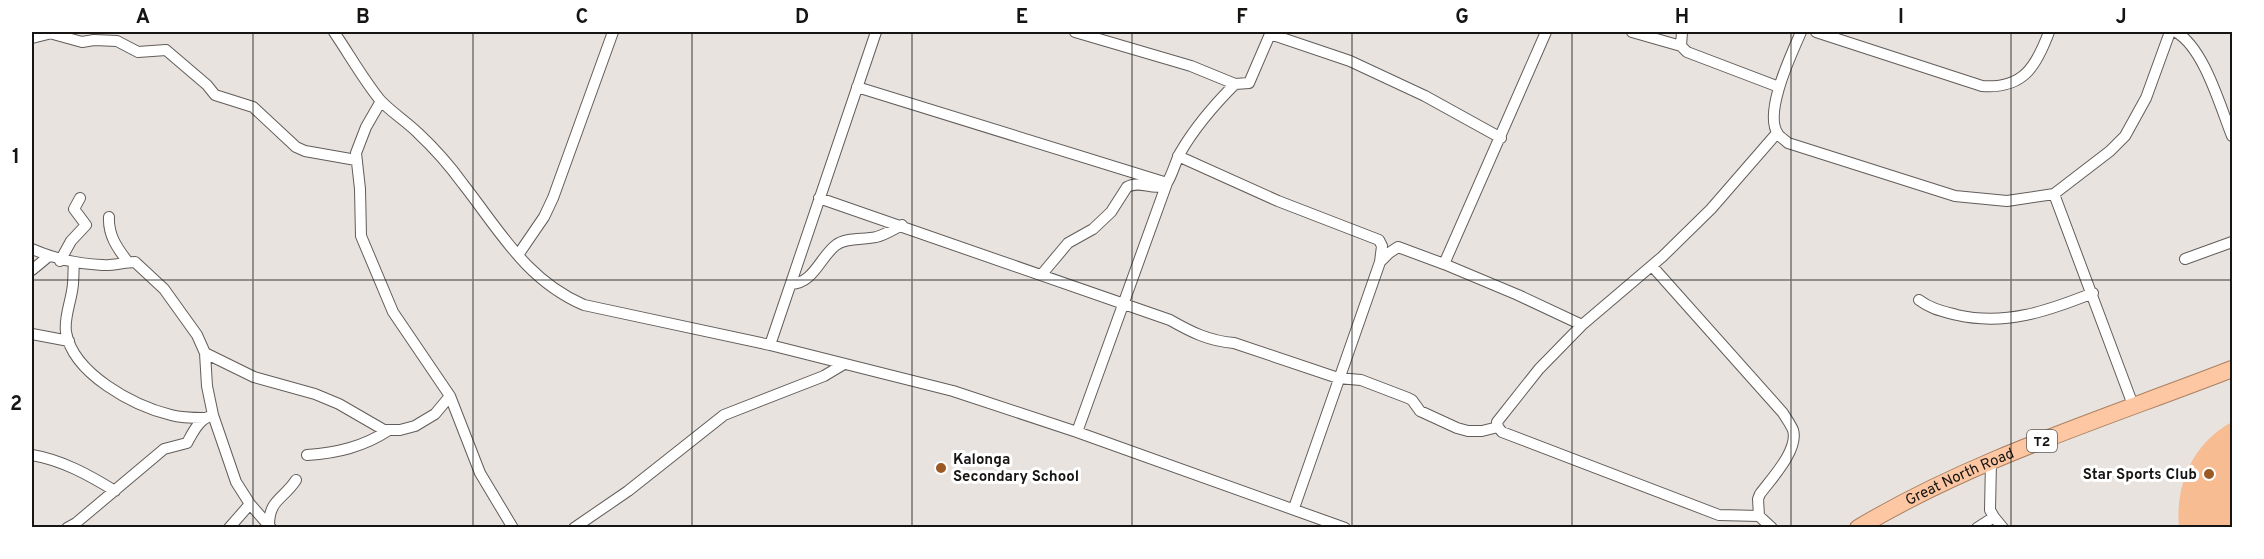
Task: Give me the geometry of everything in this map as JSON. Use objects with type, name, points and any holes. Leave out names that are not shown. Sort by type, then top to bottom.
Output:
[{"type":"highway","name":"Great North Road","points":[[1858,528],[1930,488],[1991,461],[2133,405],[2228,373]]},
{"type":"street","points":[[334,32],[381,100],[427,141],[463,184],[501,236],[546,284],[564,297],[584,305],[770,345],[953,391],[1077,432],[1346,528]]},
{"type":"street","points":[[518,255],[544,217],[553,198],[613,32]]},
{"type":"street","points":[[770,345],[876,32]]},
{"type":"street","points":[[1075,32],[1180,63],[1235,84],[1249,83],[1270,33],[1350,61],[1425,96],[1501,138]]},
{"type":"street","points":[[1444,264],[1546,32]]},
{"type":"street","points":[[1632,32],[1681,46],[1687,52],[1779,87]]},
{"type":"street","points":[[1681,46],[1682,32]]},
{"type":"street","points":[[1801,32],[1779,87],[1774,121],[1777,133],[1788,143],[1955,196],[2007,201],[2054,194],[2110,152],[2125,136],[2146,98],[2170,32]]},
{"type":"street","points":[[1816,32],[1982,86],[1997,87],[2018,81],[2025,75],[2041,51],[2049,32]]},
{"type":"street","points":[[2176,32],[2187,38],[2197,51],[2232,136]]},
{"type":"street","points":[[32,38],[40,34],[54,33],[82,42],[117,41],[143,53],[166,50],[207,85],[215,95],[252,107],[296,147],[356,160]]},
{"type":"street","points":[[1077,432],[1167,183],[1179,156],[1216,103],[1235,84]]},
{"type":"street","points":[[856,87],[1167,183]]},
{"type":"street","points":[[381,100],[366,127],[356,153],[360,189],[361,236],[393,312],[450,396],[480,473],[513,528]]},
{"type":"street","points":[[1772,528],[1759,516],[1719,515],[1502,432],[1497,422],[1539,369],[1582,325],[1652,266],[1711,209],[1777,133]]},
{"type":"street","points":[[1179,156],[1278,201],[1444,264],[1582,325]]},
{"type":"street","points":[[1042,274],[1068,243],[1093,229],[1111,212],[1127,187],[1140,183],[1157,188],[1167,183]]},
{"type":"street","points":[[2054,194],[2093,293],[2133,405]]},
{"type":"street","points":[[80,198],[74,209],[86,225],[108,229]]},
{"type":"street","points":[[819,198],[1170,320],[1202,336],[1234,343],[1338,378],[1361,380],[1408,398],[1420,411],[1457,428],[1482,431],[1498,427]]},
{"type":"street","points":[[109,217],[108,229],[128,262]]},
{"type":"street","points":[[60,261],[71,241],[86,225]]},
{"type":"street","points":[[791,284],[801,282],[812,274],[835,246],[876,237],[902,225]]},
{"type":"street","points":[[1294,508],[1380,262],[1381,241]]},
{"type":"street","points":[[2185,259],[2232,242]]},
{"type":"street","points":[[1380,262],[1398,247]]},
{"type":"street","points":[[32,249],[60,261],[74,263],[103,266],[135,262],[164,289],[197,335],[205,353],[208,417],[236,482],[250,504],[270,527]]},
{"type":"street","points":[[32,270],[49,256]]},
{"type":"street","points":[[74,263],[73,288],[65,324],[69,341],[82,364],[95,377],[114,389],[155,410],[172,415],[208,417]]},
{"type":"street","points":[[1652,266],[1783,413],[1793,431],[1793,443],[1788,456],[1758,500],[1759,516]]},
{"type":"street","points":[[1919,300],[1931,309],[1971,318],[2000,319],[2029,316],[2093,293]]},
{"type":"street","points":[[32,334],[69,341]]},
{"type":"street","points":[[205,353],[254,377],[315,394],[339,404],[384,430],[415,426],[435,414],[450,396]]},
{"type":"street","points":[[574,528],[628,491],[724,415],[824,376],[844,364]]},
{"type":"street","points":[[68,528],[76,524],[164,449],[187,443],[208,417]]},
{"type":"street","points":[[307,455],[335,453],[376,438],[389,430]]},
{"type":"street","points":[[32,455],[48,458],[88,474],[115,491]]},
{"type":"street","points":[[1991,461],[1990,510],[2002,528]]},
{"type":"street","points":[[270,527],[271,507],[296,480]]},
{"type":"street","points":[[230,528],[250,504]]},
{"type":"street","points":[[1977,528],[1994,517]]},
{"type":"shaded area","name":"Star Sports Club","points":[[2232,422],[2232,527],[2179,527],[2180,495],[2189,466],[2207,441]]},
{"type":"place","name":"Kalonga Secondary School","points":[[941,468]]},
{"type":"place","name":"Star Sports Club","points":[[2209,474]]}]
